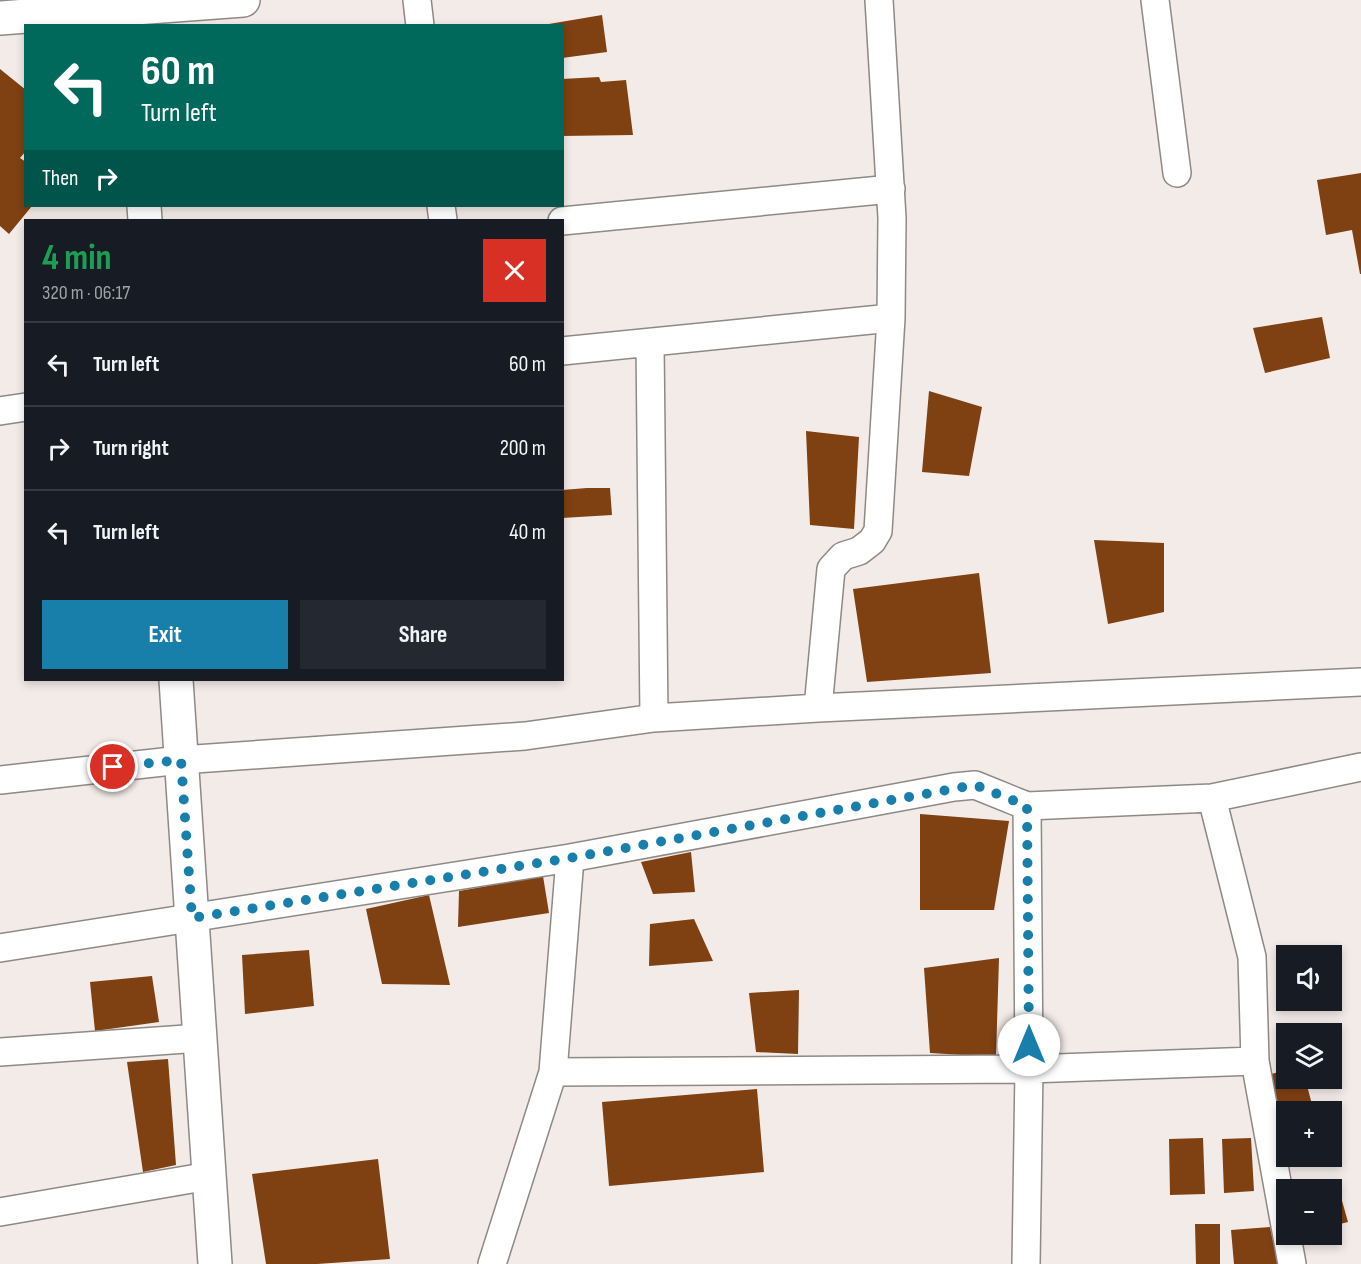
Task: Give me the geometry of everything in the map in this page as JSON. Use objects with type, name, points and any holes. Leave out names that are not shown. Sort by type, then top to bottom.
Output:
[{"type":"street","points":[[0,18],[128,11],[243,0]]},
{"type":"street","points":[[417,0],[420,24]]},
{"type":"street","points":[[818,708],[831,569],[843,556],[859,551],[872,542],[878,531],[891,318],[891,189],[879,0]]},
{"type":"street","points":[[1155,0],[1177,174]]},
{"type":"street","points":[[564,221],[891,189]]},
{"type":"street","points":[[564,351],[891,318]]},
{"type":"street","points":[[650,343],[654,718]]},
{"type":"street","points":[[0,411],[24,407]]},
{"type":"street","points":[[176,681],[215,1264]]},
{"type":"street","points":[[0,780],[181,760],[525,736],[654,718],[1361,682]]},
{"type":"street","points":[[0,948],[570,858],[964,786],[975,785],[1027,806],[1212,798],[1361,767]]},
{"type":"street","points":[[1212,798],[1252,957],[1255,1061],[1292,1264]]},
{"type":"street","points":[[1026,1264],[1029,1069],[1027,806]]},
{"type":"street","points":[[492,1264],[553,1072],[570,858]]},
{"type":"street","points":[[0,1052],[200,1038]]},
{"type":"street","points":[[553,1072],[1029,1069],[1255,1061]]},
{"type":"street","points":[[0,1212],[209,1176]]},
{"type":"building","points":[[602,15],[607,52],[564,58],[564,24],[549,24]]},
{"type":"building","points":[[0,69],[24,88],[24,153],[20,158],[24,161],[24,207],[31,207],[9,234],[0,226]]},
{"type":"building","points":[[599,77],[601,82],[626,80],[633,135],[564,136],[564,79]]},
{"type":"building","points":[[1361,173],[1360,274],[1352,230],[1326,235],[1317,180]]},
{"type":"building","points":[[1322,317],[1330,358],[1265,373],[1253,328]]},
{"type":"building","points":[[929,391],[982,407],[969,476],[922,472]]},
{"type":"building","points":[[806,431],[859,437],[854,529],[810,525]]},
{"type":"building","points":[[610,488],[612,515],[564,518],[564,490]]},
{"type":"building","points":[[1094,540],[1164,543],[1164,612],[1108,624]]},
{"type":"building","points":[[979,573],[991,673],[867,682],[853,589]]},
{"type":"building","points":[[920,814],[1009,821],[994,910],[920,910]]},
{"type":"building","points":[[691,852],[695,892],[653,894],[641,862]]},
{"type":"building","points":[[543,876],[549,913],[458,927],[459,891]]},
{"type":"building","points":[[429,895],[450,985],[382,984],[366,909]]},
{"type":"building","points":[[694,919],[713,961],[649,966],[650,924]]},
{"type":"building","points":[[309,950],[314,1006],[245,1014],[242,955]]},
{"type":"building","points":[[999,958],[996,1057],[930,1053],[924,968]]},
{"type":"building","points":[[152,976],[159,1022],[95,1031],[90,982]]},
{"type":"building","points":[[799,990],[798,1054],[756,1052],[749,993]]},
{"type":"building","points":[[168,1059],[176,1165],[143,1172],[127,1062]]},
{"type":"building","points":[[1276,1073],[1276,1089],[1308,1089],[1311,1101],[1276,1101],[1276,1125],[1263,1076]]},
{"type":"building","points":[[757,1089],[764,1172],[609,1186],[602,1102]]},
{"type":"building","points":[[1203,1138],[1205,1194],[1170,1195],[1169,1139]]},
{"type":"building","points":[[1251,1138],[1254,1191],[1224,1193],[1222,1139]]},
{"type":"building","points":[[378,1159],[390,1259],[317,1264],[266,1264],[252,1174]]},
{"type":"building","points":[[1342,1201],[1348,1222],[1342,1224]]},
{"type":"building","points":[[1195,1224],[1220,1224],[1220,1264],[1196,1264]]},
{"type":"building","points":[[1270,1227],[1278,1264],[1234,1264],[1231,1230]]},
{"type":"route","points":[[113,767],[181,760],[192,918],[570,858],[975,785],[1027,806],[1029,1045]]}]
